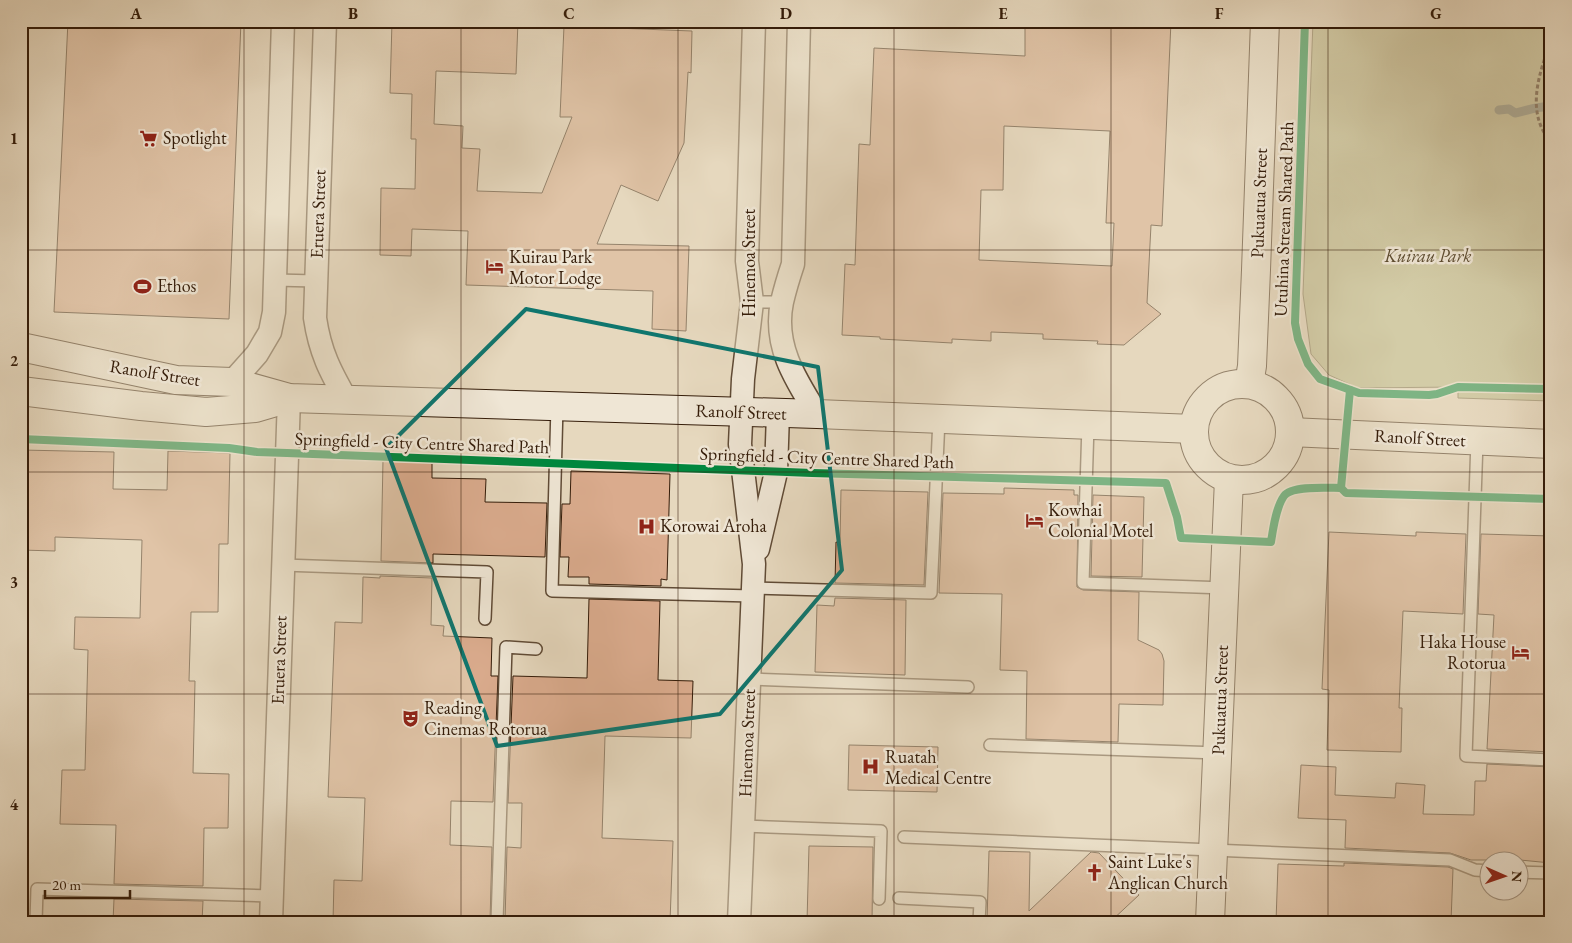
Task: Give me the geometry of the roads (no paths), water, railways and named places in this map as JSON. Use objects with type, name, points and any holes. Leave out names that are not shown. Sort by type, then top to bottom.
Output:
[{"type":"main road","name":"Pukuatua Street","points":[[1249,384],[1252,366],[1256,279],[1265,21]]},
{"type":"main road","name":"Ranolf Street","points":[[21,347],[176,380],[232,382],[288,398],[817,414],[1194,429]]},
{"type":"main road","points":[[1235,384],[1249,384],[1265,390],[1278,400],[1285,409],[1289,420],[1290,432],[1283,458],[1263,476],[1250,480],[1230,479],[1221,476],[1211,469],[1202,459],[1196,447],[1194,429],[1201,406],[1210,395],[1222,388],[1235,384]]},
{"type":"main road","name":"Ranolf Street","points":[[21,391],[206,412],[255,408],[288,398]]},
{"type":"main road","name":"Ranolf Street","points":[[1290,432],[1551,444]]},
{"type":"main road","name":"Pukuatua Street","points":[[1210,922],[1230,479]]},
{"type":"street","points":[[232,382],[257,354],[270,332],[274,312],[283,21]]},
{"type":"street","name":"Eruera Street","points":[[325,21],[315,318],[318,341],[327,364],[347,401]]},
{"type":"street","name":"Hinemoa Street","points":[[739,922],[754,564],[740,444],[743,379],[752,302],[747,261],[754,21]]},
{"type":"street","name":"Hinemoa Street","points":[[799,21],[793,264],[782,302],[780,322],[787,362],[794,378],[817,414]]},
{"type":"street","name":"Eruera Street","points":[[271,922],[288,398]]},
{"type":"street","name":"Hinemoa Street","points":[[754,564],[776,472],[778,413]]},
{"type":"lane","points":[[275,280],[316,281]]},
{"type":"lane","points":[[752,302],[782,302]]},
{"type":"lane","points":[[557,406],[552,591],[931,593],[939,419]]},
{"type":"lane","points":[[1088,425],[1083,583],[1225,588]]},
{"type":"lane","points":[[1477,441],[1466,756],[1551,760]]},
{"type":"lane","points":[[283,565],[487,572],[485,619]]},
{"type":"lane","points":[[497,922],[506,648],[536,648]]},
{"type":"lane","points":[[749,679],[968,687]]},
{"type":"lane","points":[[990,746],[1218,753]]},
{"type":"lane","points":[[743,826],[881,831],[879,898]]},
{"type":"lane","points":[[904,837],[1450,860],[1480,870]]},
{"type":"lane","points":[[1530,872],[1551,873]]},
{"type":"lane","points":[[36,922],[37,889],[272,896]]},
{"type":"lane","points":[[899,898],[980,902],[979,922]]},
{"type":"waterway","points":[[1499,110],[1509,109],[1515,113],[1538,107],[1551,107]]},
{"type":"place","name":"Spotlight","points":[[149,138]]},
{"type":"place","name":"Kuirau Park Motor Lodge","points":[[495,267]]},
{"type":"place","name":"Ethos","points":[[143,286]]},
{"type":"place","name":"Kowhai Colonial Motel","points":[[1034,520]]},
{"type":"place","name":"Korowai Aroha","points":[[646,526]]},
{"type":"place","name":"Haka House Rotorua","points":[[1520,652]]},
{"type":"place","name":"Reading Cinemas Rotorua","points":[[410,718]]},
{"type":"place","name":"Ruatah Medical Centre","points":[[871,767]]},
{"type":"place","name":"Saint Luke's Anglican Church","points":[[1094,872]]},
{"type":"park label","name":"Kuirau Park","points":[[1428,256]]}]
